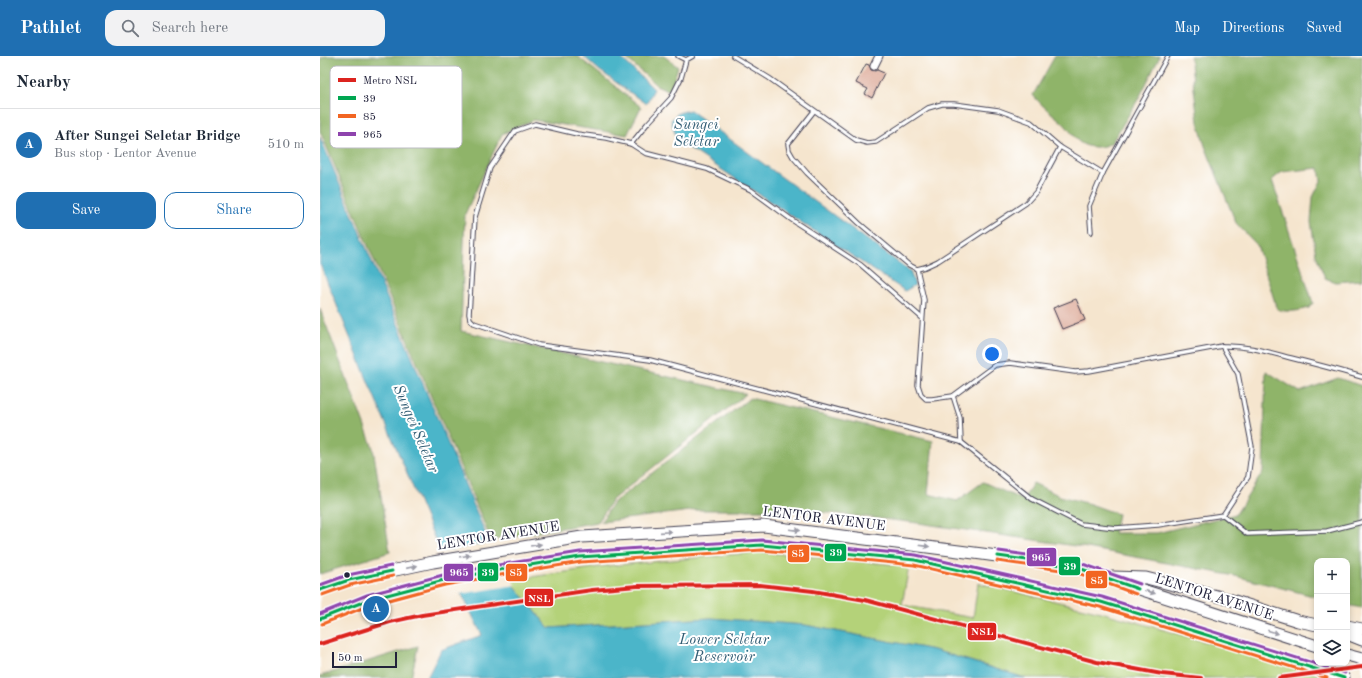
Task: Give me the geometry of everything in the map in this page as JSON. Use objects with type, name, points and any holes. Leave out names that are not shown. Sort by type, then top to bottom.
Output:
[{"type":"main road","name":"LENTOR AVENUE","points":[[320,590],[349,580],[433,562],[582,538],[764,526],[1076,567],[1099,576],[1314,645]]},
{"type":"main road","points":[[320,619],[368,600],[444,580],[505,569],[580,557],[762,545],[915,560],[1101,602],[1344,678]]},
{"type":"main road","points":[[1099,576],[1146,578],[1314,624]]},
{"type":"main road","points":[[1272,612],[1314,619]]},
{"type":"main road","points":[[1350,626],[1362,628]]},
{"type":"main road","points":[[1350,635],[1362,640]]},
{"type":"main road","points":[[1350,656],[1362,659]]},
{"type":"street","points":[[874,66],[879,56]]},
{"type":"lane","points":[[678,56],[686,60]]},
{"type":"lane","points":[[631,144],[671,98],[681,78],[686,60],[693,56]]},
{"type":"lane","points":[[733,56],[769,78],[856,140],[867,143],[876,142],[928,108],[942,104],[962,105],[998,110],[1030,122],[1060,147],[1103,173]]},
{"type":"lane","points":[[1091,232],[1089,206],[1103,173],[1168,56]]},
{"type":"lane","points":[[814,111],[788,144],[789,150],[793,157],[807,173],[859,223],[909,265],[917,269],[938,261],[1026,203],[1036,192],[1060,147]]},
{"type":"lane","points":[[922,318],[861,265],[792,220],[751,190],[707,169],[646,153],[631,144],[606,138],[577,134],[535,124],[515,131],[490,168],[475,217],[469,314],[470,319],[474,324],[539,345],[650,360],[961,442],[1032,499],[1081,524],[1123,528],[1158,525],[1223,515],[1247,534],[1328,531],[1362,522]]},
{"type":"lane","points":[[917,269],[924,300],[918,385],[921,394],[926,399],[953,396],[996,365],[1010,363],[1075,372],[1089,372],[1222,346],[1256,349],[1341,370],[1362,377]]},
{"type":"lane","points":[[1222,346],[1238,374],[1252,447],[1248,477],[1223,515]]},
{"type":"lane","points":[[953,396],[960,418],[961,442]]},
{"type":"green space","points":[[326,56],[577,56],[641,107],[627,135],[533,120],[502,134],[465,214],[461,331],[746,394],[613,499],[598,522],[491,540],[320,131],[320,59]]},
{"type":"green space","points":[[624,56],[664,56],[678,67],[670,91],[656,85]]},
{"type":"green space","points":[[1055,56],[1160,56],[1139,98],[1112,142],[1104,146],[1094,147],[1085,145],[1077,140],[1065,125],[1033,95]]},
{"type":"green space","points":[[1190,56],[1362,56],[1362,280],[1335,282],[1325,278],[1316,255],[1311,222],[1313,197],[1321,181],[1319,168],[1282,172],[1272,180],[1313,303],[1309,308],[1297,311],[1277,309],[1257,245],[1236,223],[1205,146],[1198,122]]},
{"type":"green space","points":[[320,309],[373,448],[390,552],[320,574]]},
{"type":"green space","points":[[1266,371],[1300,392],[1338,378],[1362,386],[1362,608],[1350,606],[1350,558],[1314,558],[1314,596],[1235,576],[1082,547],[918,523],[803,510],[698,510],[601,522],[613,503],[750,398],[933,441],[928,494],[957,501],[983,482],[1023,500],[1033,483],[1060,496],[1090,504],[1118,514],[1114,533],[1157,533],[1236,514],[1263,472]]},
{"type":"green space","points":[[761,552],[909,566],[902,605],[973,618],[978,583],[1101,612],[1332,678],[1025,678],[934,650],[805,625],[711,618],[549,628],[510,580],[607,566]]},
{"type":"green space","points":[[418,646],[411,678],[320,678],[320,676]]},
{"type":"water","name":"Sungei Seletar","points":[[583,56],[619,56],[654,89],[646,104],[599,70]]},
{"type":"water","name":"Sungei Seletar","points":[[690,110],[910,271],[915,285],[905,291],[677,140],[671,120],[678,113]]},
{"type":"water","name":"Lower Seletar Reservoir","points":[[320,137],[500,568],[549,628],[711,618],[805,625],[934,650],[1025,678],[427,678],[441,650],[482,635],[437,544],[320,264]]},
{"type":"pier","points":[[492,542],[502,567],[516,585],[460,594],[439,552]]},
{"type":"building","points":[[866,64],[869,65],[871,70],[877,70],[884,73],[872,98],[865,94],[868,89],[856,83]]},
{"type":"building","points":[[1076,299],[1085,320],[1062,329],[1053,308]]},
{"type":"metro line","name":"NSL","points":[[320,644],[390,622],[422,615],[592,590],[637,586],[760,585],[813,591],[865,600],[1097,662],[1162,674],[1201,678]]},
{"type":"metro line","name":"NSL","points":[[1279,678],[1362,667]]},
{"type":"transit line","name":"965","points":[[320,614],[367,595],[443,575],[504,564],[580,552],[762,540],[916,555],[1102,597],[1345,673]]},
{"type":"transit line","name":"39","points":[[320,619],[368,600],[444,580],[505,569],[580,557],[762,545],[915,560],[1101,602],[1344,678]]},
{"type":"transit line","name":"85","points":[[322,624],[370,605],[445,585],[506,574],[581,562],[762,550],[914,565],[1100,607],[1327,678]]},
{"type":"transit line","name":"965","points":[[999,551],[1077,562],[1140,584]]},
{"type":"transit line","name":"39","points":[[998,556],[1076,567],[1138,589]]},
{"type":"transit line","name":"85","points":[[997,561],[1075,572],[1136,594]]},
{"type":"transit line","name":"965","points":[[320,585],[348,575],[391,566]]},
{"type":"transit line","name":"39","points":[[320,590],[349,580],[392,571]]},
{"type":"transit line","name":"85","points":[[322,595],[350,585],[393,576]]},
{"type":"place","name":"After Sungei Seletar Bridge","points":[[376,609]]}]
